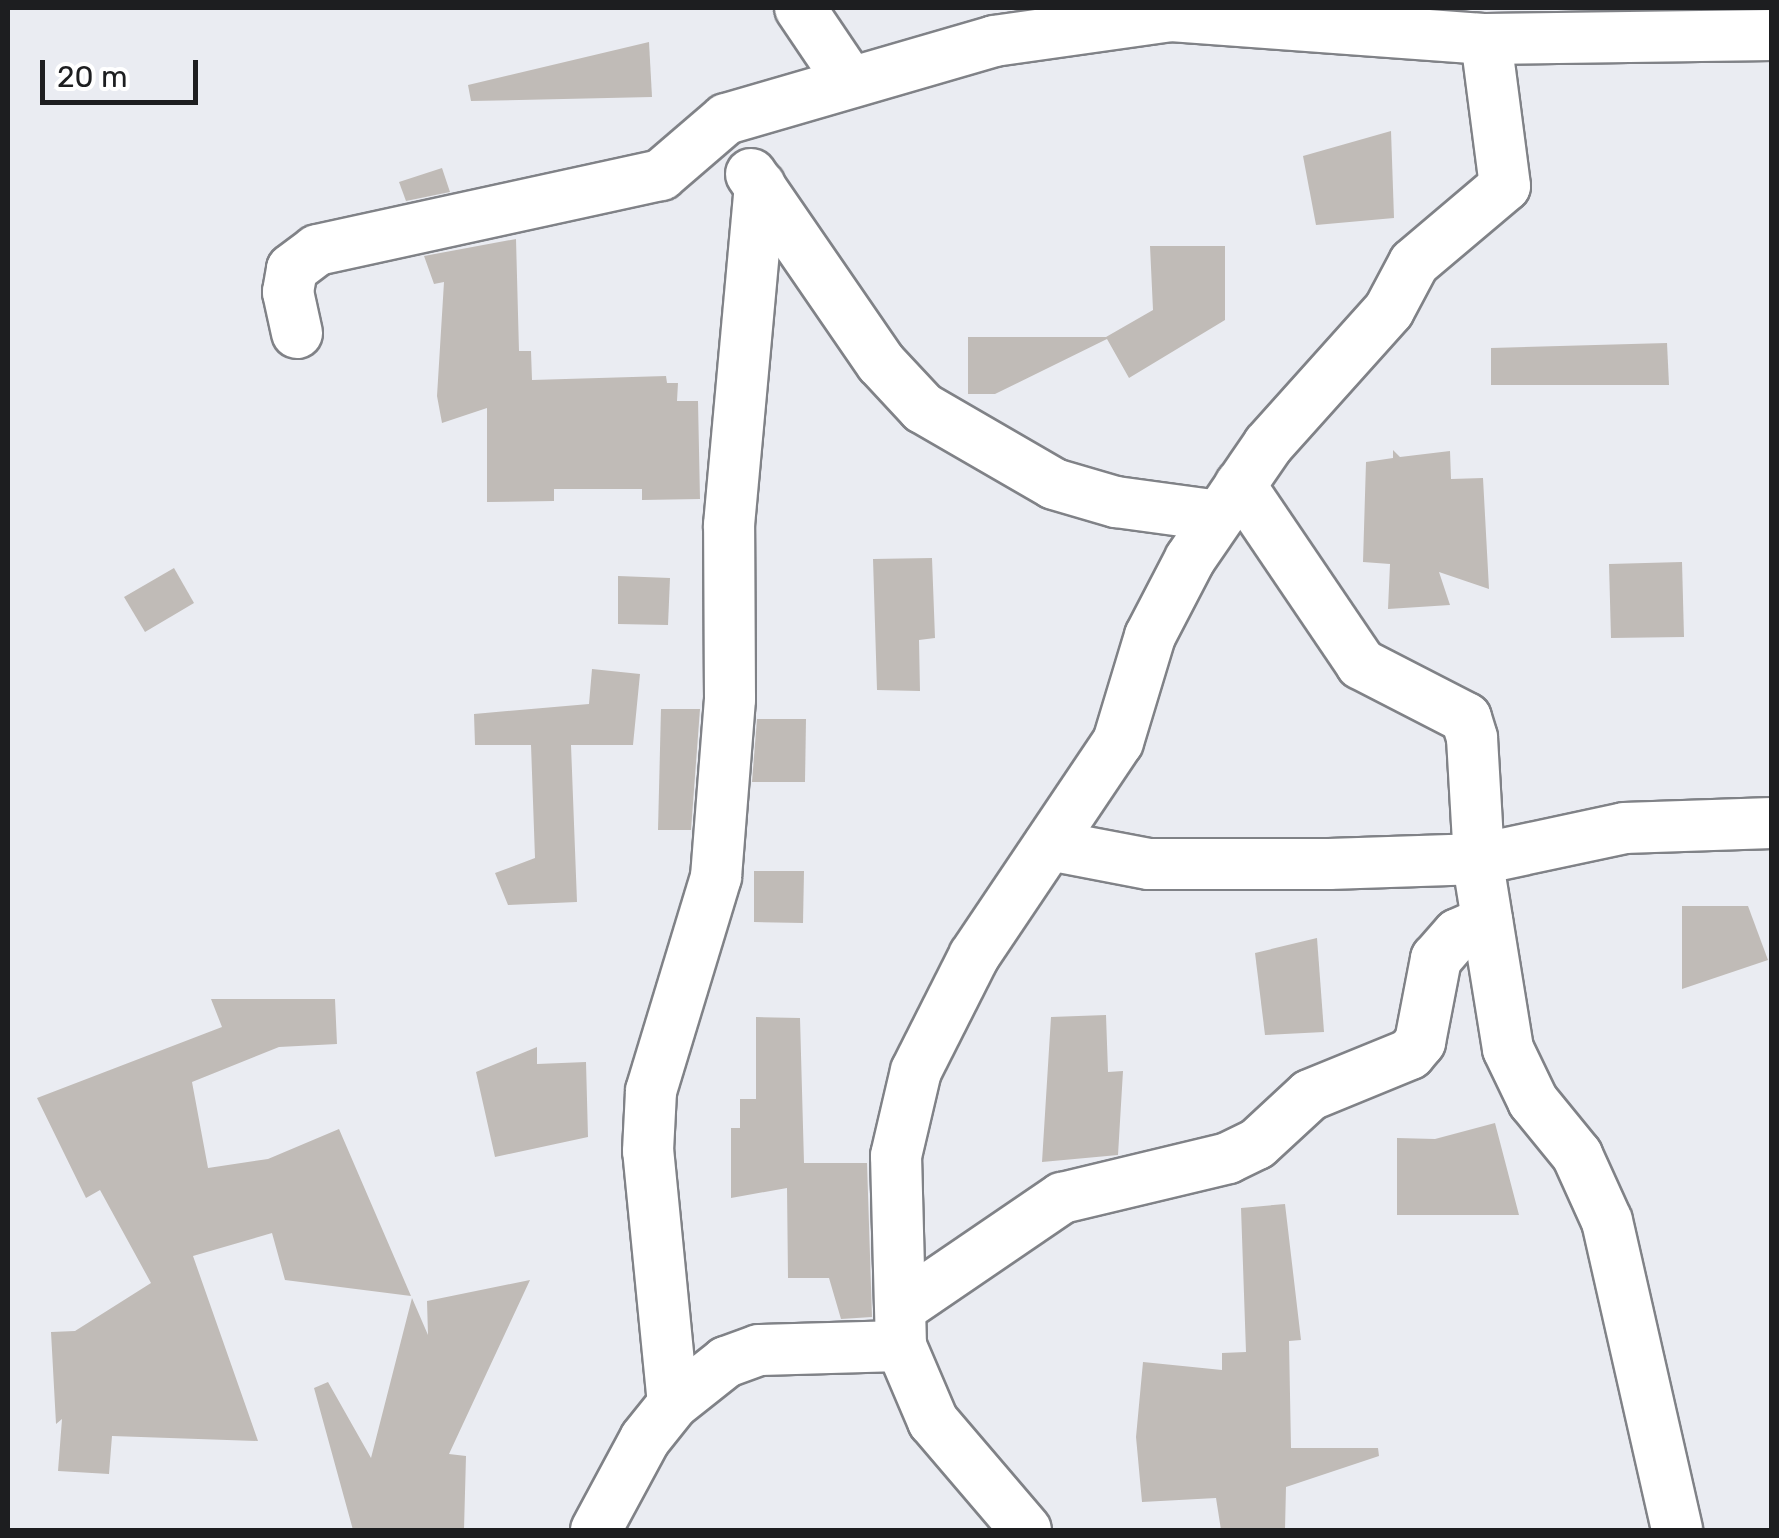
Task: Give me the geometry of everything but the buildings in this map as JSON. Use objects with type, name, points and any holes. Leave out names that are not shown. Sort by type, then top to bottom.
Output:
[{"type":"street","points":[[800,8],[850,82]]},
{"type":"street","points":[[297,333],[288,292],[292,269],[317,250],[662,176],[684,162],[715,126],[994,41],[1133,18],[1405,20],[1486,39],[1606,22],[1772,34]]},
{"type":"street","points":[[1026,1530],[933,1421],[901,1326],[896,1156],[904,1103],[974,956],[1118,742],[1150,636],[1229,500],[1389,310],[1414,263],[1505,186],[1486,39]]},
{"type":"street","points":[[715,126],[760,185],[881,363],[922,408],[1054,484],[1116,502],[1229,500]]},
{"type":"street","points":[[672,1404],[648,1151],[651,1092],[716,877],[730,699],[730,525],[760,185]]},
{"type":"street","points":[[1229,500],[1361,664],[1466,718],[1487,922],[1516,1074],[1577,1154],[1607,1221],[1677,1530]]},
{"type":"street","points":[[1049,845],[1098,858],[1210,867],[1480,859],[1624,828],[1772,822]]},
{"type":"street","points":[[596,1530],[645,1440],[672,1404],[726,1362],[759,1350],[901,1326],[1062,1198],[1228,1158],[1257,1144],[1310,1095],[1410,1054],[1420,1042],[1436,959],[1458,934],[1487,922]]}]
